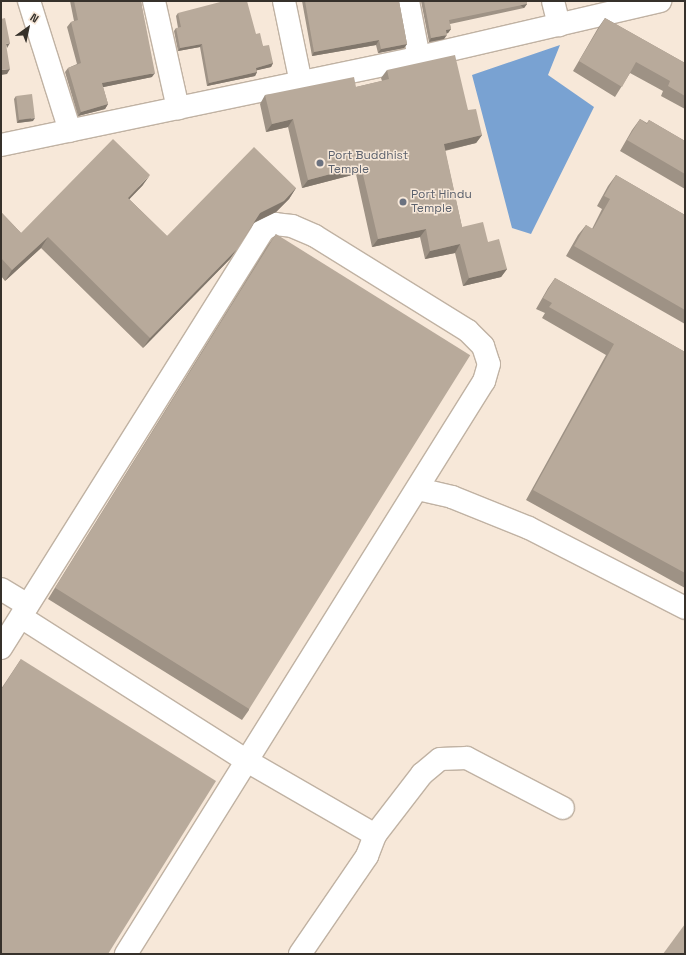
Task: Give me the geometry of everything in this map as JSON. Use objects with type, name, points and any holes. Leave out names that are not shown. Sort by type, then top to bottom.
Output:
[{"type":"street","points":[[29,1],[70,131]]},
{"type":"street","points":[[154,1],[178,108]]},
{"type":"street","points":[[284,1],[301,83]]},
{"type":"street","points":[[408,1],[419,58]]},
{"type":"street","points":[[553,1],[559,25]]},
{"type":"street","points":[[1,145],[419,58],[660,1]]},
{"type":"street","points":[[1,648],[254,240],[274,224],[292,226],[315,236],[468,331],[483,346],[489,364],[484,381],[418,489],[126,954]]},
{"type":"street","points":[[418,489],[452,497],[528,528],[685,608]]},
{"type":"street","points":[[1,589],[25,611],[247,761],[375,835]]},
{"type":"street","points":[[300,954],[367,856],[375,835],[422,774],[440,758],[467,758],[563,808]]},
{"type":"water","points":[[560,45],[548,75],[594,107],[531,234],[512,228],[472,75]]},
{"type":"building","points":[[74,1],[141,1],[155,73],[102,83],[108,104],[81,112],[68,68],[81,63],[71,22],[78,20]]},
{"type":"building","points":[[224,1],[247,1],[256,34],[260,33],[263,46],[269,45],[273,63],[256,68],[257,72],[209,83],[202,44],[180,48],[176,28],[181,27],[178,13]]},
{"type":"building","points":[[305,1],[399,1],[407,44],[381,49],[379,40],[314,52]]},
{"type":"building","points":[[424,1],[527,1],[527,4],[449,20],[451,29],[446,30],[447,35],[431,38]]},
{"type":"building","points":[[5,18],[10,43],[6,44],[10,69],[1,70],[1,19]]},
{"type":"building","points":[[605,18],[685,63],[685,96],[668,86],[670,81],[636,62],[622,87],[579,61]]},
{"type":"building","points":[[455,55],[468,110],[476,109],[482,135],[444,144],[462,227],[483,222],[488,242],[499,239],[507,269],[469,278],[460,244],[430,251],[426,229],[378,239],[361,166],[308,180],[293,119],[272,124],[265,95],[354,77],[356,87],[389,79],[387,70]]},
{"type":"building","points":[[32,94],[35,118],[19,120],[16,96]]},
{"type":"building","points":[[640,119],[647,124],[649,120],[685,141],[685,174],[627,140]]},
{"type":"building","points":[[113,139],[150,175],[128,198],[167,236],[254,147],[296,188],[284,201],[260,213],[237,249],[150,338],[48,237],[12,270],[1,258],[1,212],[21,233]]},
{"type":"building","points":[[616,175],[685,215],[685,310],[574,246],[586,225],[593,229],[610,199],[604,196]]},
{"type":"building","points":[[276,234],[470,355],[249,709],[55,588]]},
{"type":"building","points":[[555,278],[685,352],[685,573],[533,490],[614,344],[549,307],[552,303],[543,298]]},
{"type":"building","points":[[21,659],[216,781],[108,954],[1,954],[1,690]]},
{"type":"building","points":[[685,924],[685,954],[663,954]]},
{"type":"place","name":"Port Buddhist Temple","points":[[320,163]]},
{"type":"place","name":"Port Hindu Temple","points":[[403,202]]}]
